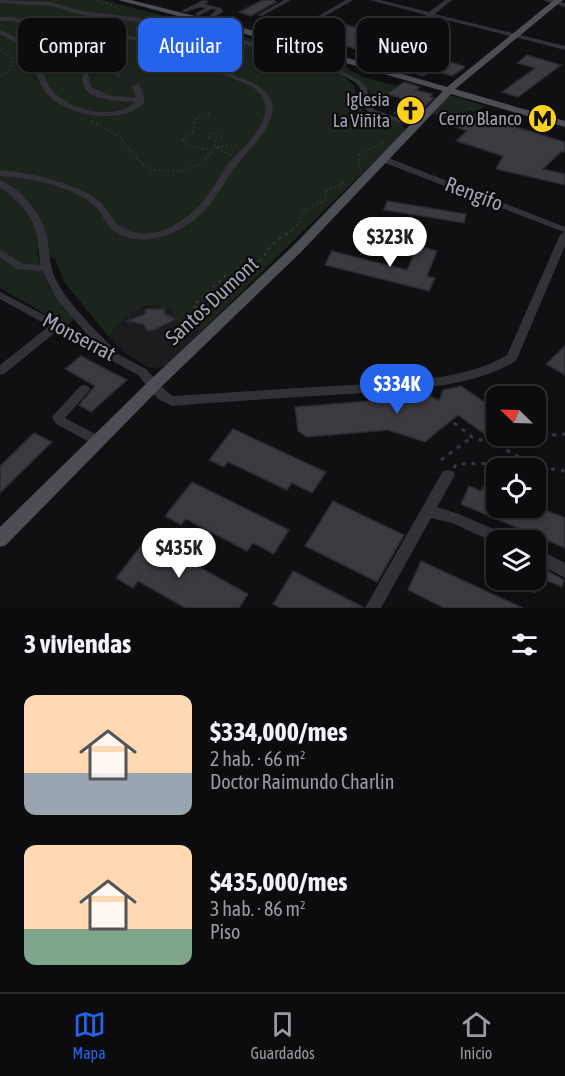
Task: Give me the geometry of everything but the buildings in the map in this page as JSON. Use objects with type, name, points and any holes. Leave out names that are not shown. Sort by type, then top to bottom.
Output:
[{"type":"main road","points":[[122,0],[254,34]]},
{"type":"main road","points":[[140,0],[254,30]]},
{"type":"main road","name":"Santos Dumont","points":[[0,539],[154,385],[257,288],[449,90],[560,2]]},
{"type":"main road","points":[[173,12],[184,11]]},
{"type":"main road","points":[[345,61],[565,123]]},
{"type":"main road","points":[[399,72],[440,84],[449,90]]},
{"type":"street","points":[[184,11],[207,0]]},
{"type":"street","points":[[260,15],[288,0]]},
{"type":"street","points":[[318,18],[350,0]]},
{"type":"street","points":[[373,0],[565,48]]},
{"type":"street","points":[[425,18],[449,0]]},
{"type":"street","points":[[545,0],[560,2]]},
{"type":"street","points":[[0,1],[50,4],[83,13],[153,22],[300,56],[334,68],[357,81],[363,88],[366,104],[372,112],[415,125]]},
{"type":"street","points":[[199,4],[219,9],[220,12],[211,17]]},
{"type":"street","points":[[198,14],[212,7]]},
{"type":"street","points":[[0,20],[11,19],[82,33],[139,38],[253,85],[267,96],[271,107],[267,121],[250,146],[196,214],[169,230],[148,236],[120,231],[100,206],[83,195],[28,177],[0,173]]},
{"type":"street","points":[[0,32],[28,48],[47,89],[69,106],[93,112],[132,111],[140,103],[136,86]]},
{"type":"street","points":[[85,74],[88,88],[94,92],[114,99],[140,100]]},
{"type":"street","name":"Rengifo","points":[[383,159],[565,230]]},
{"type":"street","points":[[0,183],[18,196],[37,220],[42,235],[46,268],[58,292],[114,356]]},
{"type":"street","name":"Monserrat","points":[[0,295],[147,375],[159,394],[167,399],[184,401],[399,386],[497,367],[515,354],[565,235]]},
{"type":"street","points":[[0,254],[21,267],[46,268]]},
{"type":"street","points":[[0,371],[57,326]]},
{"type":"street","points":[[84,390],[58,417],[60,421],[97,441]]},
{"type":"street","points":[[373,608],[452,470]]},
{"type":"street","points":[[428,511],[454,518],[486,532]]},
{"type":"street","points":[[546,561],[565,571]]},
{"type":"path","points":[[0,50],[8,54],[13,63],[8,72],[0,77]]},
{"type":"path","points":[[210,112],[197,117],[192,133],[183,140],[186,145],[212,150]]},
{"type":"path","points":[[90,120],[120,137],[140,162],[150,170],[188,169],[202,163],[212,150],[217,148],[237,144],[250,146]]},
{"type":"path","points":[[360,171],[359,154],[392,138]]},
{"type":"path","points":[[215,140],[214,146],[228,153],[235,163]]},
{"type":"path","points":[[225,275],[198,299],[194,305],[198,313],[204,314],[224,301],[274,243],[298,226],[304,208],[322,202],[325,200],[327,191],[354,178]]},
{"type":"path","points":[[454,423],[472,437],[502,447],[521,458]]},
{"type":"path","points":[[502,447],[528,437],[565,434]]},
{"type":"path","points":[[441,460],[472,437]]},
{"type":"path","points":[[452,470],[486,467]]},
{"type":"path","points":[[546,467],[565,471]]},
{"type":"shaded area","points":[[0,0],[103,0],[172,18],[138,18],[138,72],[242,72],[242,36],[254,39],[254,72],[345,72],[341,74],[353,85],[363,110],[374,116],[380,111],[407,121],[401,126],[407,129],[201,332],[173,319],[171,310],[151,306],[135,310],[128,315],[109,337],[65,283],[55,259],[37,250],[45,278],[74,319],[67,326],[0,288]]},
{"type":"shaded area","points":[[345,67],[360,76],[397,86],[372,106],[370,94],[356,78],[345,72]]},
{"type":"shaded area","points":[[449,96],[484,106],[477,112],[468,111],[457,122],[432,114]]},
{"type":"shaded area","points":[[162,306],[171,310],[173,319],[201,332],[165,366],[147,367],[123,352],[109,337],[126,315],[138,308]]},
{"type":"place","name":"Iglesia La Viñita","points":[[411,110]]},
{"type":"place","name":"Cerro Blanco","points":[[543,119]]}]
